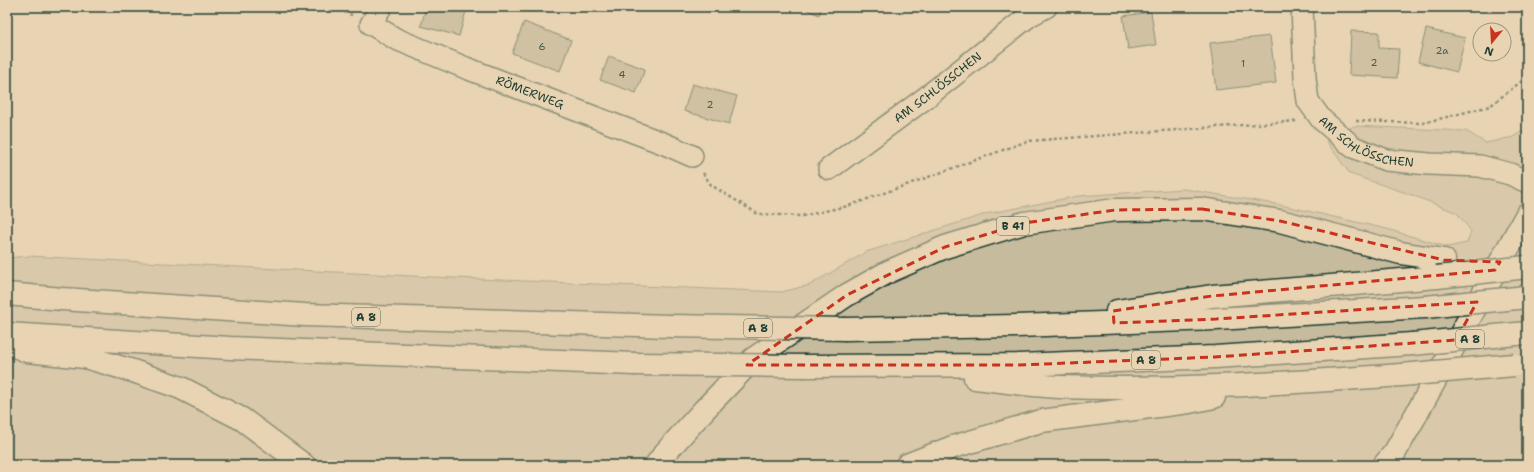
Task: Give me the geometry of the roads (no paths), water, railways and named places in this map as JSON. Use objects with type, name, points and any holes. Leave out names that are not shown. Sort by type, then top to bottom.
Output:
[{"type":"main road","name":"B 41","points":[[656,465],[704,410],[753,359],[847,295],[888,272],[945,247],[1024,223],[1115,210],[1202,209],[1280,221],[1401,253],[1440,268]]},
{"type":"main road","points":[[1384,465],[1395,452],[1527,214]]},
{"type":"main road","points":[[1017,326],[1212,296],[1440,268],[1527,262]]},
{"type":"main road","points":[[1440,268],[1527,267]]},
{"type":"main road","name":"A 8","points":[[7,294],[305,315],[670,326],[846,329],[1017,326],[1216,319],[1425,307],[1527,297]]},
{"type":"main road","name":"A 8","points":[[7,334],[230,348],[634,364],[879,367],[1019,365],[1207,357],[1412,344],[1527,333]]},
{"type":"main road","points":[[7,343],[27,351],[84,357],[133,371],[182,388],[242,419],[304,465]]},
{"type":"main road","points":[[879,367],[1058,387],[1151,388],[1270,384],[1401,375],[1521,364]]},
{"type":"main road","points":[[908,465],[953,447],[1042,421],[1189,402],[1270,384]]},
{"type":"street","name":"AM SCHLÖSSCHEN","points":[[829,169],[924,99],[1029,16],[1046,7]]},
{"type":"street","name":"AM SCHLÖSSCHEN","points":[[1302,7],[1305,78],[1308,100],[1321,119],[1353,147],[1386,160],[1429,164],[1480,166],[1510,174],[1527,182]]},
{"type":"street","name":"RÖMERWEG","points":[[376,15],[396,39],[466,68],[665,144],[692,156]]}]
